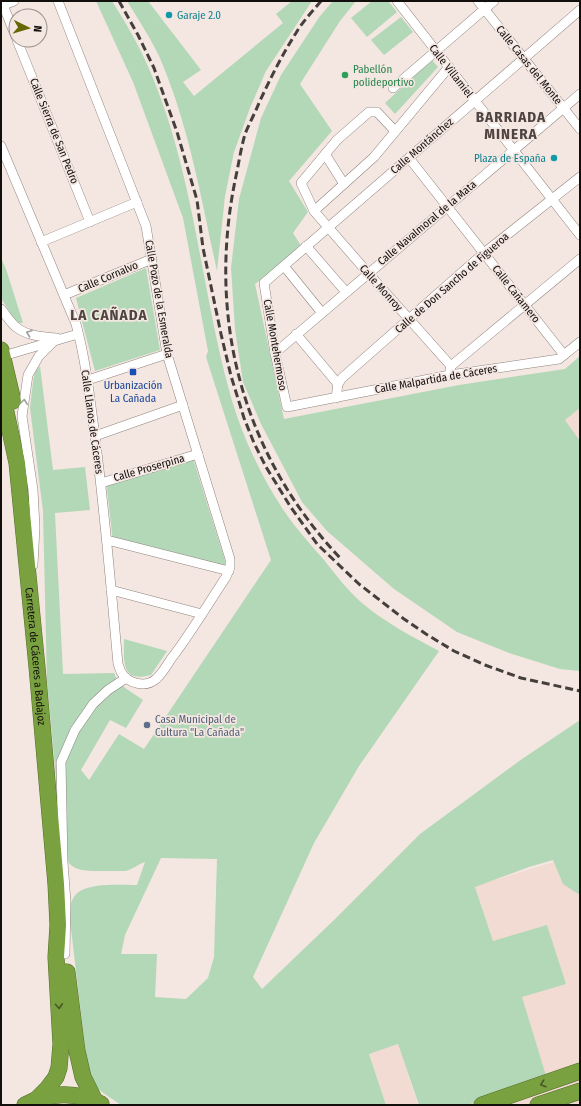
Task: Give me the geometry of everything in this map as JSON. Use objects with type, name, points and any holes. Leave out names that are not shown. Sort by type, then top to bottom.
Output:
[{"type":"highway","points":[[1,358],[12,394],[21,444],[32,528],[37,667]]},
{"type":"highway","name":"Carretera de Cáceres a Badajoz","points":[[1,389],[17,463],[37,667],[56,884],[58,925]]},
{"type":"highway","points":[[58,925],[65,954],[77,1051],[83,1077],[99,1103]]},
{"type":"highway","points":[[30,1102],[47,1089],[56,1077],[61,1056],[56,957],[58,925]]},
{"type":"highway","points":[[482,1105],[580,1071]]},
{"type":"highway","points":[[538,1105],[580,1091]]},
{"type":"highway","points":[[30,1102],[47,1096],[63,1094],[80,1096],[99,1103]]},
{"type":"street","points":[[8,19],[2,6],[14,1]]},
{"type":"street","name":"Calle Pozo de la Esmeralda","points":[[58,1],[146,226],[167,354],[230,559],[229,571]]},
{"type":"street","name":"Calle Villamiel","points":[[397,1],[580,235]]},
{"type":"street","name":"Calle Casas del Monte","points":[[478,1],[525,58],[580,129]]},
{"type":"street","points":[[393,88],[494,1]]},
{"type":"street","name":"Calle Montánchez","points":[[264,283],[580,10]]},
{"type":"street","name":"Calle Sierra de San Pedro","points":[[20,48],[90,222]]},
{"type":"street","points":[[314,211],[374,158],[449,67]]},
{"type":"street","name":"Calle Navalmoral de la Mata","points":[[275,353],[580,94]]},
{"type":"street","points":[[344,184],[325,154],[337,140],[369,112],[377,112],[395,132]]},
{"type":"street","name":"Calle Llanos de Cáceres","points":[[1,146],[64,295],[78,334],[88,380],[101,483],[118,664],[121,672],[126,678]]},
{"type":"street","name":"Calle Monroy","points":[[325,154],[301,183],[314,211],[410,320],[450,371]]},
{"type":"street","name":"Calle Cañamero","points":[[409,158],[564,355]]},
{"type":"street","name":"Calle de Don Sancho de Figueroa","points":[[338,384],[342,378],[484,254],[580,177]]},
{"type":"street","points":[[41,242],[137,202]]},
{"type":"street","points":[[306,246],[346,292]]},
{"type":"street","name":"Calle Cornalvo","points":[[64,295],[152,258]]},
{"type":"street","points":[[450,371],[524,305],[580,260]]},
{"type":"street","points":[[284,266],[322,313]]},
{"type":"street","name":"Calle Montehermoso","points":[[264,283],[275,353],[287,407]]},
{"type":"street","points":[[1,310],[16,327],[28,334],[66,338]]},
{"type":"street","points":[[17,463],[14,431],[1,358],[78,334]]},
{"type":"street","points":[[296,334],[338,384],[336,398]]},
{"type":"street","points":[[33,566],[35,527],[33,490],[22,416],[28,375],[39,356],[54,341]]},
{"type":"street","name":"Calle Malpartida de Cáceres","points":[[287,407],[336,398],[450,371],[559,359],[580,342]]},
{"type":"street","points":[[88,380],[167,354]]},
{"type":"street","points":[[95,436],[183,405]]},
{"type":"street","name":"Calle Proserpina","points":[[101,483],[198,454]]},
{"type":"street","points":[[65,954],[66,902],[63,862],[61,762],[76,730],[93,704],[108,690],[126,678],[134,683],[141,684],[150,683],[157,679],[202,614],[229,571],[107,540]]},
{"type":"street","points":[[111,590],[202,614]]},
{"type":"shaded area","points":[[580,408],[580,441],[565,420]]},
{"type":"shaded area","points":[[580,854],[580,1105],[458,1105],[493,941],[475,886]]},
{"type":"shaded area","points":[[398,1044],[418,1105],[386,1105],[369,1054]]},
{"type":"green space","points":[[96,1],[112,1],[118,10],[144,58],[167,116],[188,194],[219,351],[229,390],[240,425],[265,479],[284,511],[295,526],[342,583],[357,598],[389,623],[439,651],[359,766],[314,843],[253,977],[262,989],[420,834],[522,759],[580,720],[580,895],[563,884],[553,860],[529,867],[475,887],[493,941],[547,925],[566,984],[522,997],[547,1079],[467,1105],[419,1105],[398,1044],[369,1054],[386,1105],[121,1105],[95,1085],[90,1073],[87,1064],[69,912],[70,906],[75,895],[86,888],[108,885],[137,885],[145,862],[125,871],[84,870],[70,864],[63,853],[47,682],[43,511],[30,408],[35,372],[40,366],[53,470],[85,467],[90,510],[55,513],[63,674],[114,673],[122,685],[143,700],[126,728],[110,720],[81,770],[89,780],[119,734],[144,749],[271,560],[206,357],[208,351],[183,218],[133,82]],"holes":[[[161,858],[217,859],[214,957],[208,978],[186,999],[155,997],[157,954],[121,954],[125,935]]]},
{"type":"green space","points":[[127,1],[148,1],[201,70],[183,82],[194,96],[283,23],[276,14],[292,1],[312,1],[266,71],[250,108],[234,152],[225,196],[217,271],[200,189],[178,108],[159,56]]},
{"type":"green space","points":[[333,1],[356,1],[340,21],[300,84],[332,131],[289,181],[308,212],[293,233],[303,249],[255,284],[284,419],[459,385],[565,369],[580,356],[580,408],[565,420],[580,441],[580,671],[560,669],[509,653],[457,632],[394,589],[327,531],[302,502],[261,424],[243,382],[235,329],[231,268],[239,199],[261,118],[281,75],[320,16]]},
{"type":"green space","points":[[372,1],[388,1],[397,12],[367,37],[351,18]]},
{"type":"green space","points":[[401,17],[413,32],[384,55],[371,40]]},
{"type":"green space","points":[[432,60],[438,67],[395,114],[385,103]]},
{"type":"green space","points":[[1,258],[6,269],[23,323],[19,323],[12,316],[1,298]]},
{"type":"green space","points":[[146,268],[160,350],[95,371],[76,298]]},
{"type":"green space","points":[[191,452],[226,564],[222,570],[113,542],[106,480]]},
{"type":"green space","points":[[124,639],[167,651],[151,675],[141,677],[134,676],[126,669]]},
{"type":"railway","points":[[119,1],[154,68],[177,132],[197,200],[203,248],[221,334],[231,376],[244,418],[266,467],[290,506],[317,544],[359,584],[426,634],[454,651],[485,665],[521,678],[580,691]]},
{"type":"railway","points":[[321,1],[302,24],[276,67],[245,134],[236,176],[228,229],[226,281],[230,332],[240,382],[257,430],[279,476],[308,519],[342,560]]},
{"type":"place","name":"Garaje 2.0","points":[[169,15]]},
{"type":"place","name":"Pabellón polideportivo","points":[[345,75]]},
{"type":"place","name":"Plaza de España","points":[[554,158]]},
{"type":"place","name":"Urbanización La Cañada","points":[[133,372]]},
{"type":"place","name":"Casa Municipal de Cultura \"La Cañada\"","points":[[147,725]]},
{"type":"district","name":"BARRIADA MINERA","points":[[511,126]]},
{"type":"district","name":"LA CAÑADA","points":[[109,315]]}]
